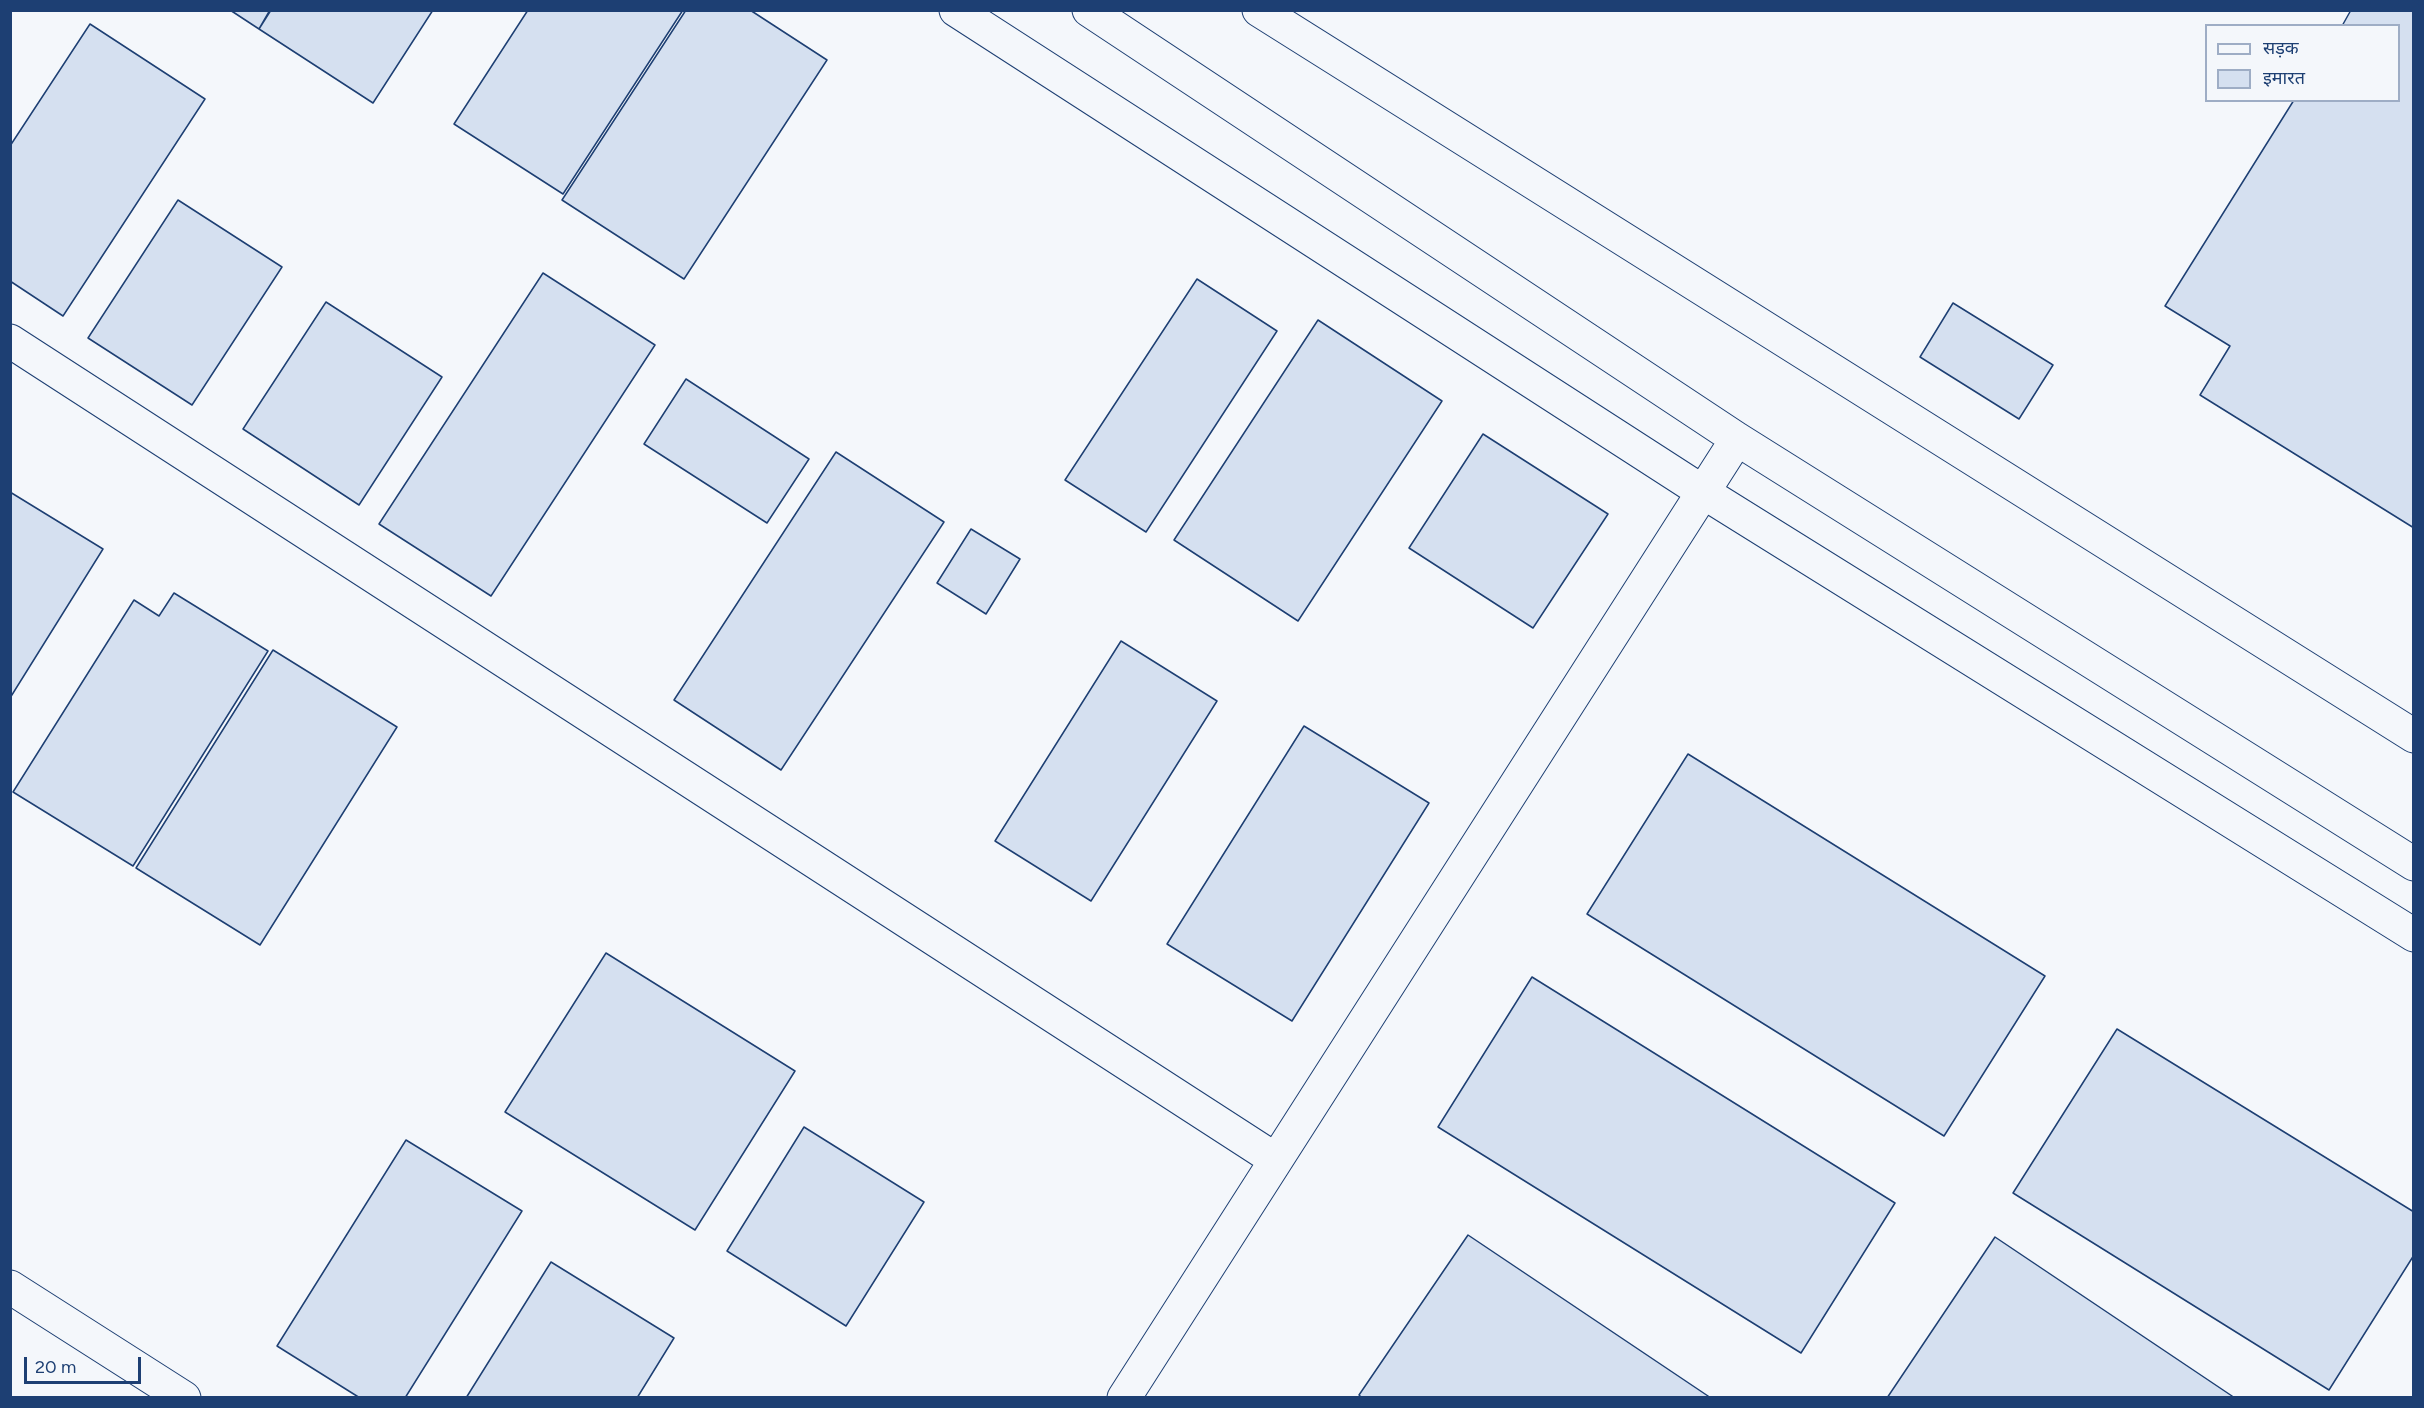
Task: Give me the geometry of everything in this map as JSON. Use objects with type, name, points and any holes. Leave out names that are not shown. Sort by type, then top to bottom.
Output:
[{"type":"street","points":[[956,10],[1703,492],[2414,935]]},
{"type":"street","points":[[1089,10],[1737,439],[2414,864]]},
{"type":"street","points":[[1258,10],[2414,736]]},
{"type":"street","points":[[10,341],[1276,1160]]},
{"type":"street","points":[[1124,1398],[1737,439]]},
{"type":"street","points":[[10,1287],[184,1398]]},
{"type":"building","points":[[230,10],[270,10],[259,29]]},
{"type":"building","points":[[271,10],[433,10],[373,103],[259,29]]},
{"type":"building","points":[[528,10],[683,10],[563,194],[454,124]]},
{"type":"building","points":[[686,10],[750,10],[827,60],[684,279],[562,200]]},
{"type":"building","points":[[2351,10],[2414,10],[2414,528],[2200,395],[2230,346],[2165,306],[2293,102],[2400,102],[2400,24],[2343,24]]},
{"type":"building","points":[[90,24],[205,99],[63,316],[10,281],[10,146]]},
{"type":"building","points":[[178,200],[282,267],[192,405],[88,338]]},
{"type":"building","points":[[543,273],[655,345],[491,596],[379,524]]},
{"type":"building","points":[[1197,279],[1277,331],[1146,532],[1065,480]]},
{"type":"building","points":[[326,302],[442,377],[359,505],[243,429]]},
{"type":"building","points":[[1953,303],[2053,365],[2019,419],[1920,357]]},
{"type":"building","points":[[1318,320],[1442,401],[1298,621],[1174,540]]},
{"type":"building","points":[[686,379],[809,459],[767,523],[644,444]]},
{"type":"building","points":[[1483,434],[1608,514],[1533,628],[1409,548]]},
{"type":"building","points":[[836,452],[944,522],[781,770],[674,700]]},
{"type":"building","points":[[10,492],[103,549],[10,698]]},
{"type":"building","points":[[971,529],[1020,559],[986,614],[937,583]]},
{"type":"building","points":[[174,593],[268,651],[133,866],[13,792],[134,600],[159,616]]},
{"type":"building","points":[[1121,641],[1217,701],[1091,901],[995,841]]},
{"type":"building","points":[[273,650],[397,727],[260,945],[136,868]]},
{"type":"building","points":[[1304,726],[1429,803],[1292,1021],[1167,944]]},
{"type":"building","points":[[1688,754],[2045,976],[1944,1136],[1587,914]]},
{"type":"building","points":[[606,953],[795,1071],[695,1230],[505,1112]]},
{"type":"building","points":[[1532,977],[1895,1203],[1801,1353],[1438,1127]]},
{"type":"building","points":[[2117,1029],[2414,1212],[2414,1255],[2329,1390],[2013,1193]]},
{"type":"building","points":[[804,1127],[924,1202],[846,1326],[727,1251]]},
{"type":"building","points":[[406,1140],[522,1211],[405,1398],[360,1398],[277,1346]]},
{"type":"building","points":[[1468,1235],[1711,1398],[1362,1398],[1359,1395]]},
{"type":"building","points":[[1995,1237],[2235,1398],[1887,1398]]},
{"type":"building","points":[[551,1262],[674,1338],[637,1398],[466,1398]]}]
